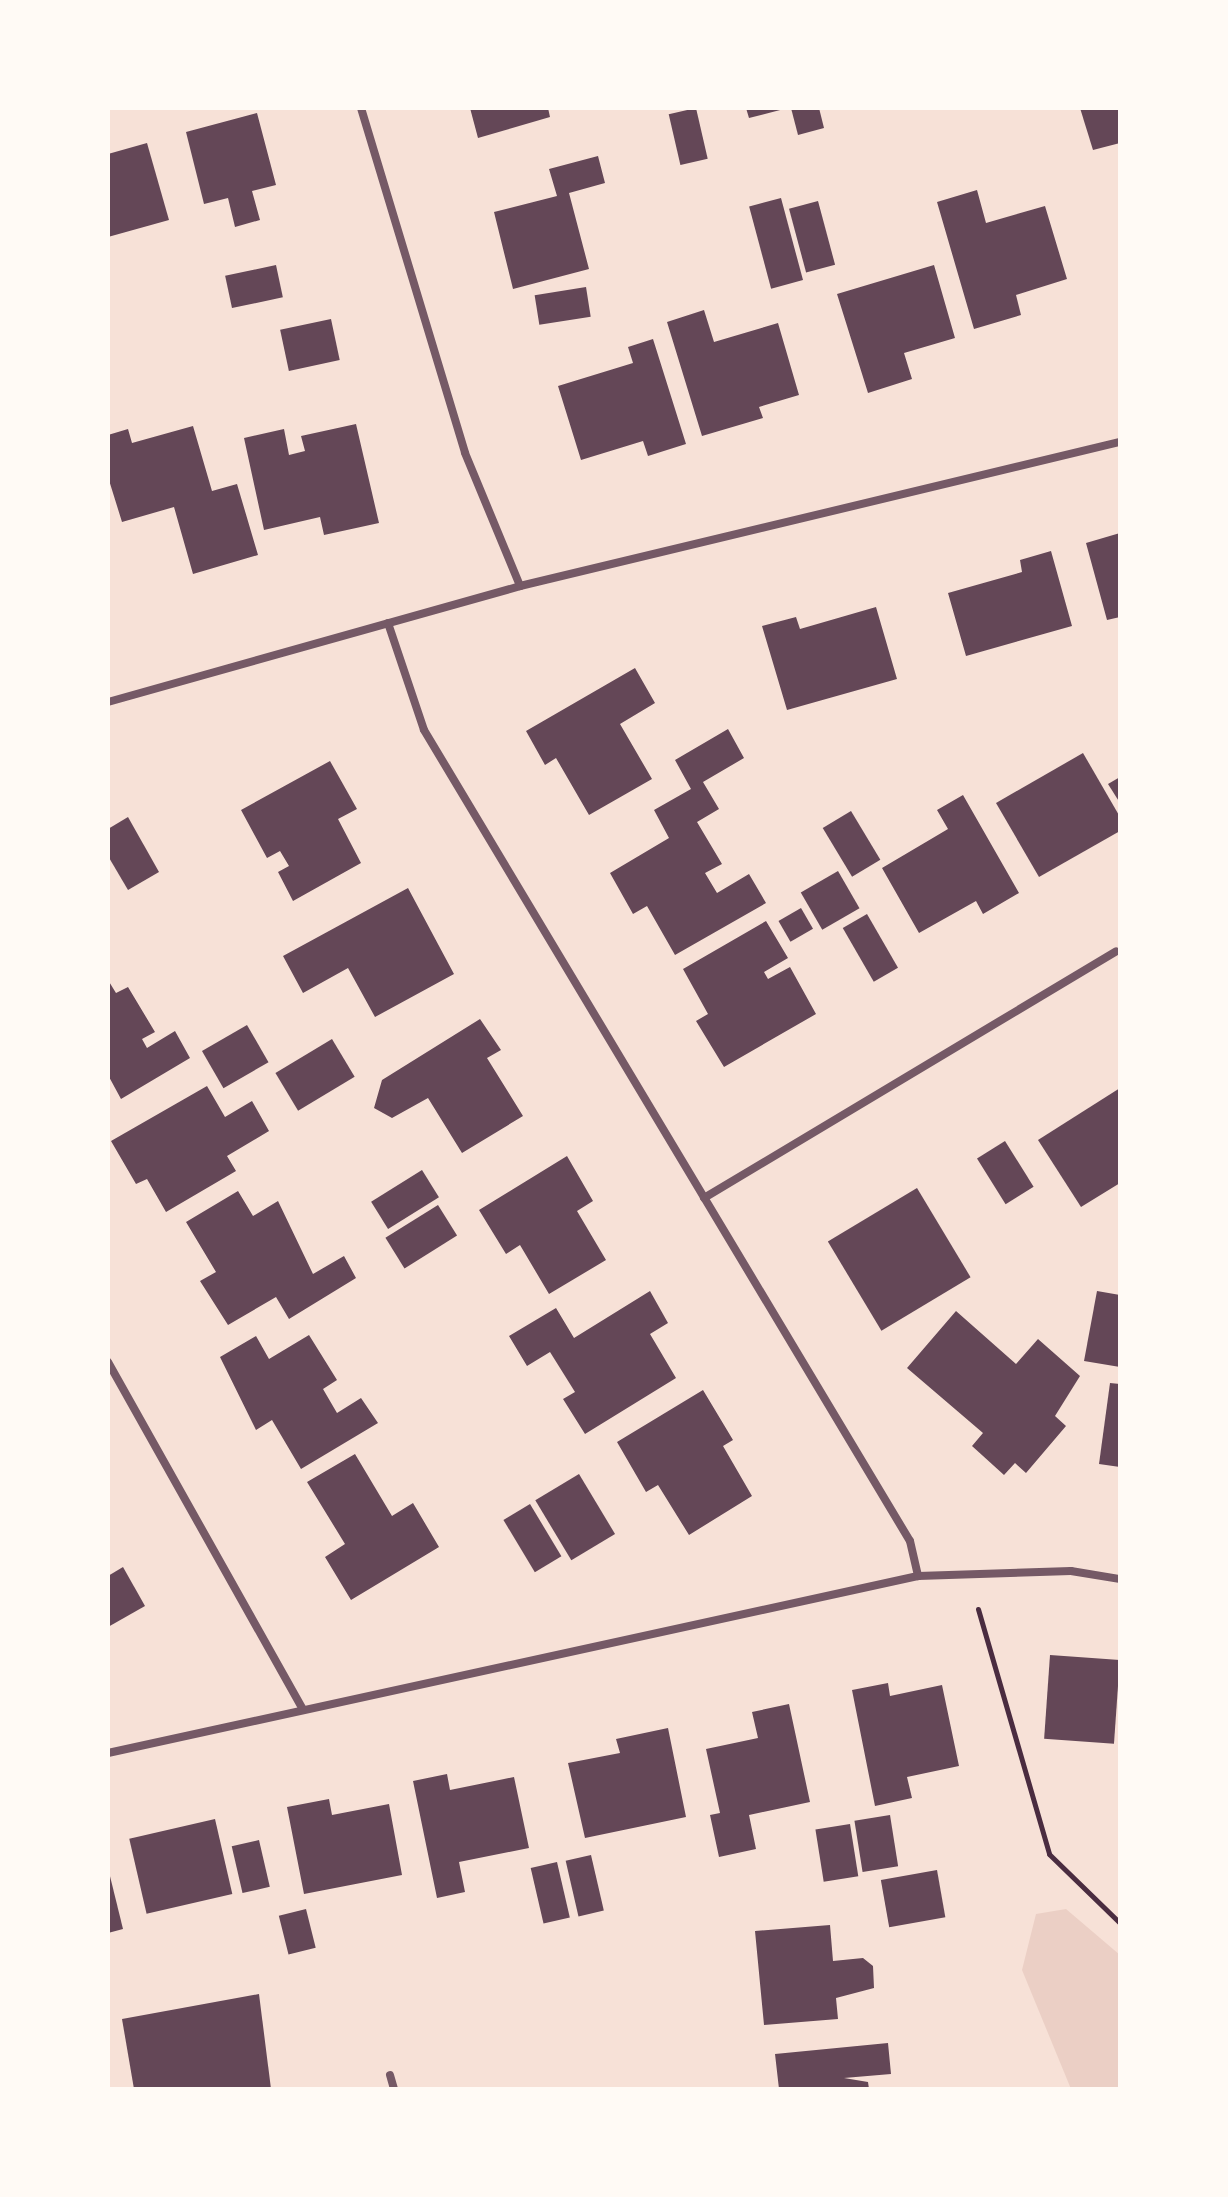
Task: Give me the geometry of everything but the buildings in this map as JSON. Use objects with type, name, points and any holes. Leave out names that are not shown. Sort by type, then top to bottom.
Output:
[{"type":"street","points":[[361,108],[465,453],[520,586]]},
{"type":"street","points":[[108,702],[520,586],[1120,442]]},
{"type":"street","points":[[388,623],[424,730],[910,1541],[918,1576]]},
{"type":"street","points":[[704,1198],[1116,951]]},
{"type":"street","points":[[108,1362],[302,1708]]},
{"type":"street","points":[[108,1753],[302,1708],[918,1576],[969,1570],[1120,1579]]},
{"type":"street","points":[[390,2075],[394,2089]]},
{"type":"path","points":[[969,1570],[1049,1854],[1120,1923]]},
{"type":"shaded area","points":[[1066,1909],[1120,1955],[1120,2089],[1071,2089],[1022,1970],[1036,1914]]}]
